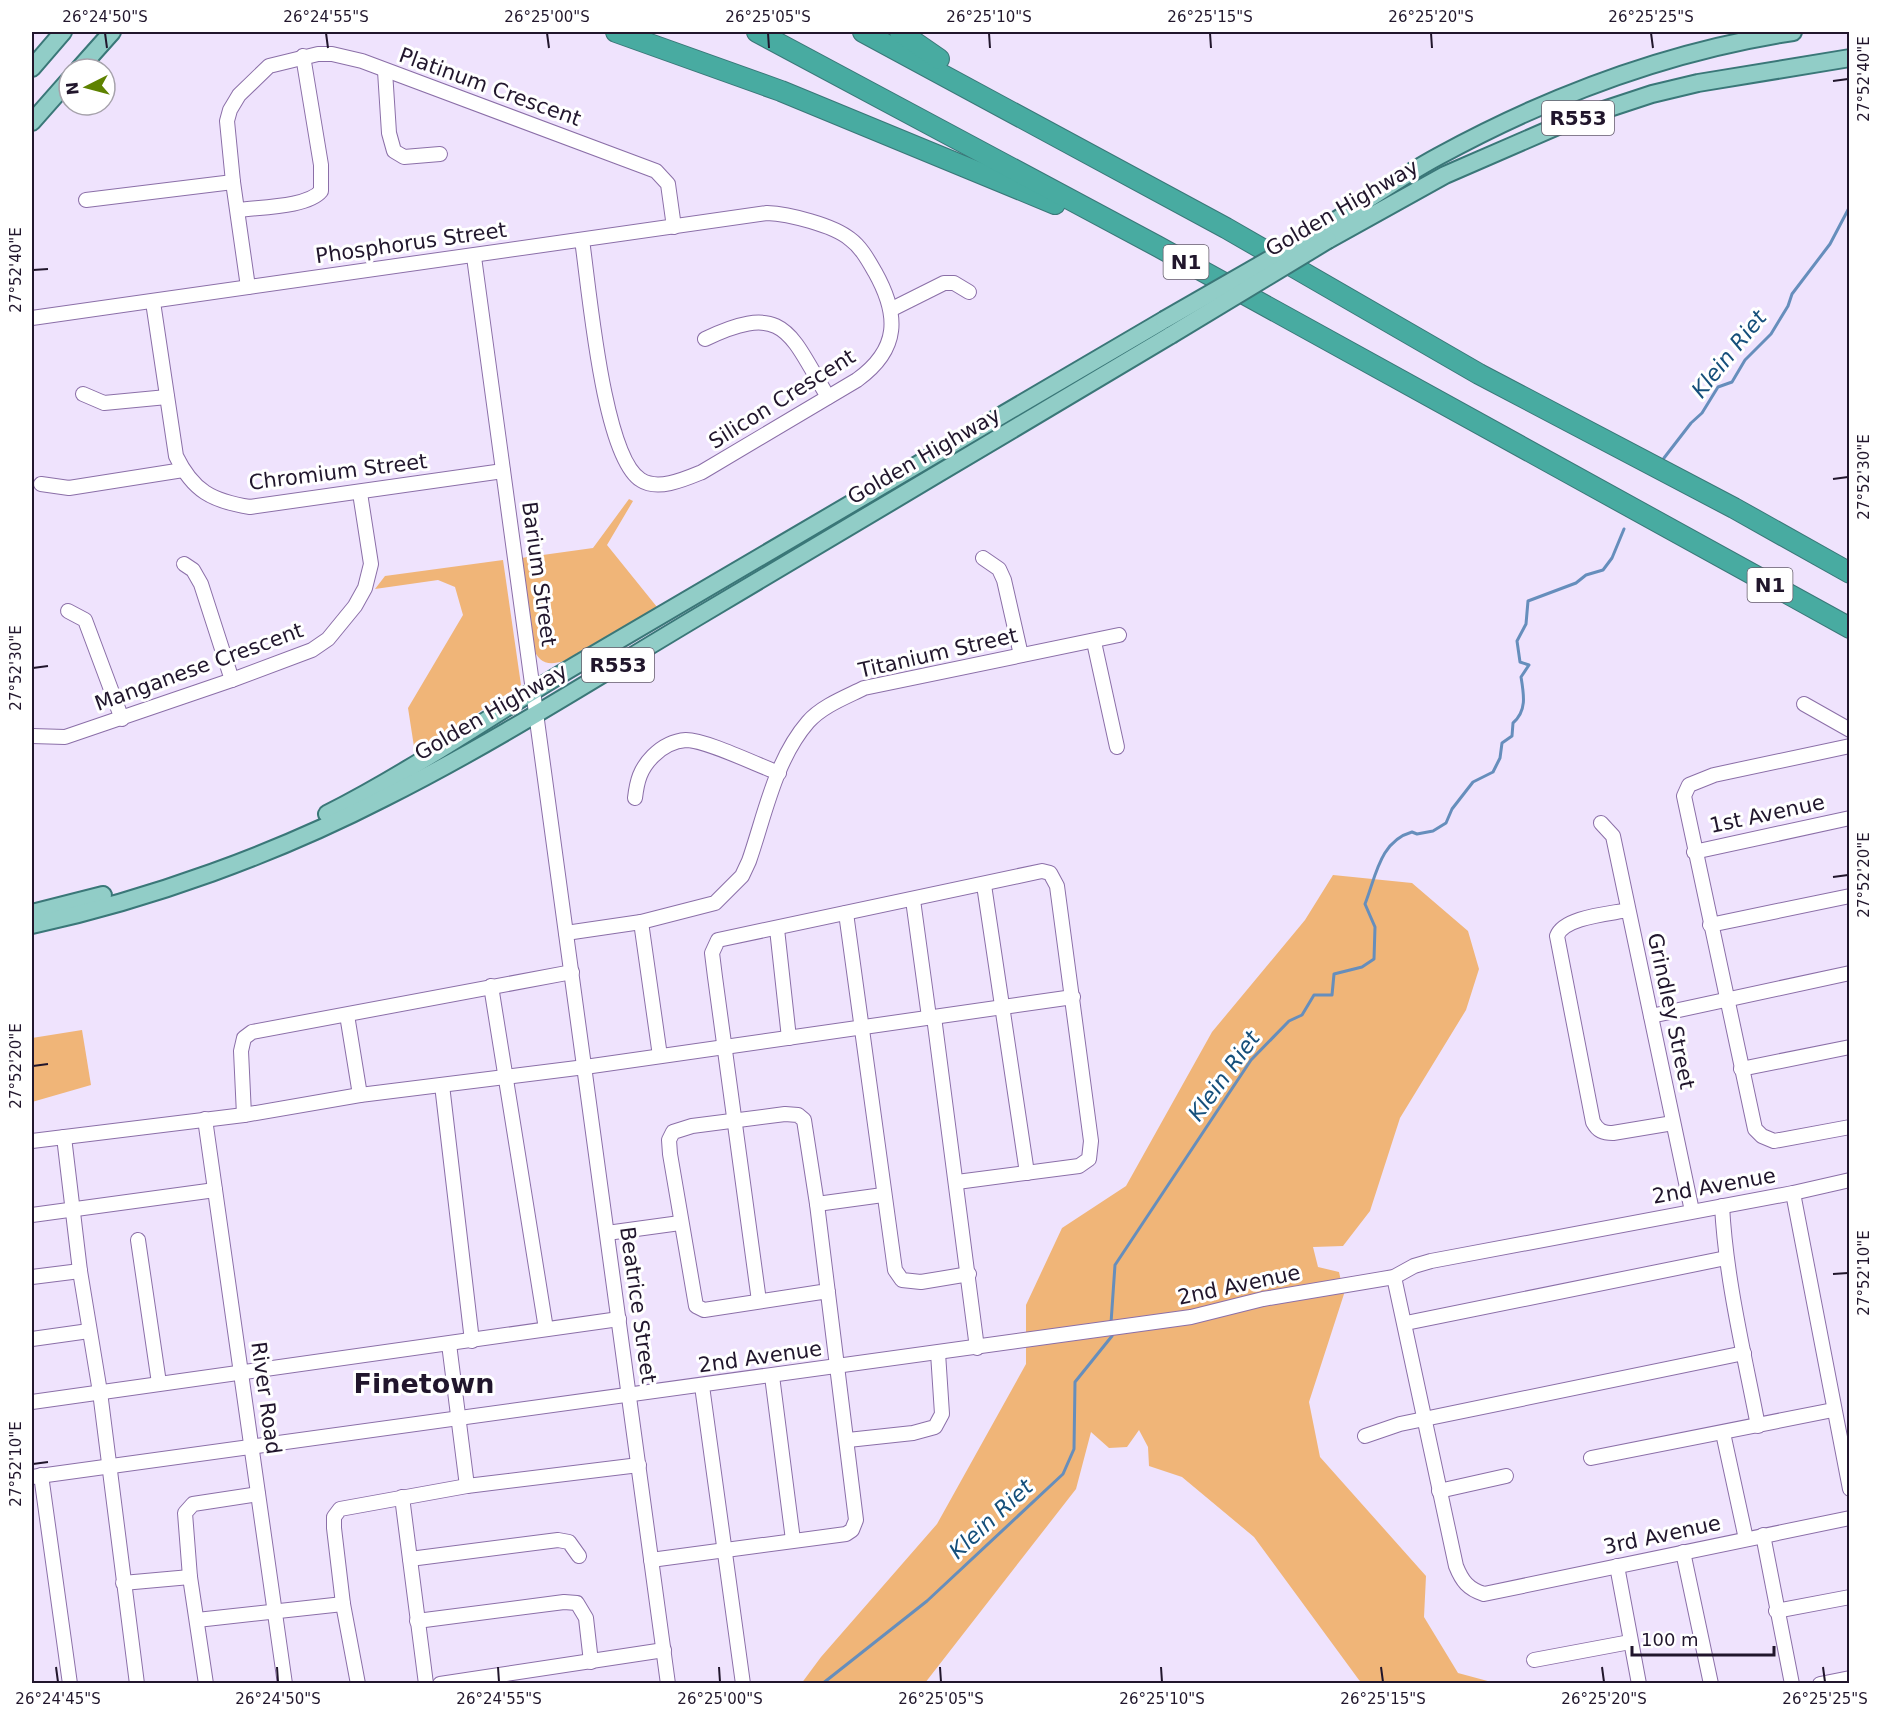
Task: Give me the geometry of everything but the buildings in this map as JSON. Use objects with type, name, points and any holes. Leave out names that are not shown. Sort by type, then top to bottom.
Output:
[{"type":"highway","points":[[616,32],[781,91],[1157,246]]},
{"type":"highway","name":"N1","points":[[757,32],[1157,246],[1850,628]]},
{"type":"highway","name":"N1","points":[[863,32],[1226,228],[1479,374],[1734,508],[1850,573]]},
{"type":"highway","points":[[900,32],[933,56],[1168,197]]},
{"type":"main road","points":[[32,68],[63,32]]},
{"type":"main road","points":[[90,57],[112,32]]},
{"type":"main road","name":"Golden Highway","points":[[1324,235],[1436,157],[1502,123],[1558,98],[1692,53],[1793,32]]},
{"type":"main road","name":"Golden Highway","points":[[32,913],[116,892],[194,867],[329,813],[395,778],[534,689],[1168,327],[1324,235],[1444,175],[1567,122],[1652,94],[1782,67],[1850,58]]},
{"type":"main road","points":[[32,122],[57,94]]},
{"type":"main road","name":"Golden Highway","points":[[32,925],[116,904],[196,877],[323,828],[386,798],[535,715],[1168,327]]},
{"type":"street","name":"Platinum Crescent","points":[[248,287],[227,121],[230,110],[239,96],[269,66],[303,56],[332,54],[362,61],[656,171],[668,184],[674,227]]},
{"type":"street","points":[[239,210],[305,201],[321,191],[321,165],[303,56]]},
{"type":"street","points":[[386,71],[389,133],[394,151],[404,157],[440,154]]},
{"type":"street","points":[[86,201],[233,182]]},
{"type":"street","name":"Silicon Crescent","points":[[582,240],[605,393],[615,439],[629,468],[640,480],[660,484],[702,472],[871,369],[880,360],[889,343],[892,309],[886,292],[861,249],[849,238],[830,230],[781,214],[767,213],[674,227]]},
{"type":"street","name":"Phosphorus Street","points":[[153,302],[674,227]]},
{"type":"street","name":"Barium Street","points":[[474,256],[566,933]]},
{"type":"street","points":[[892,309],[944,283],[954,283],[969,292]]},
{"type":"street","points":[[32,318],[153,302]]},
{"type":"street","name":"Chromium Street","points":[[153,302],[176,456],[183,470],[197,487],[216,500],[250,507],[502,471]]},
{"type":"street","points":[[705,339],[733,327],[766,322],[777,325],[789,334],[828,397]]},
{"type":"street","points":[[83,394],[90,400],[104,403],[167,397]]},
{"type":"street","points":[[41,484],[69,488],[183,470]]},
{"type":"street","name":"Manganese Crescent","points":[[32,736],[66,737],[232,680],[320,645],[328,639],[355,606],[365,588],[372,564],[360,493]]},
{"type":"street","points":[[983,558],[999,569],[1004,580],[1021,656]]},
{"type":"street","points":[[184,564],[193,570],[201,584],[232,680]]},
{"type":"street","points":[[68,610],[85,620],[122,718]]},
{"type":"street","name":"Titanium Street","points":[[566,933],[641,922],[715,903],[730,890],[749,861],[787,753],[809,721],[832,705],[864,688],[1119,635]]},
{"type":"street","points":[[1094,642],[1117,747]]},
{"type":"street","points":[[1804,704],[1850,730]]},
{"type":"street","points":[[635,798],[637,779],[646,763],[663,746],[678,741],[699,742],[779,773]]},
{"type":"street","points":[[1850,746],[1714,775],[1689,785],[1684,796],[1684,807],[1755,1129],[1768,1140],[1781,1141],[1850,1127]]},
{"type":"street","name":"1st Avenue","points":[[1694,852],[1850,818]]},
{"type":"street","name":"Grindley Street","points":[[1601,823],[1613,836],[1692,1211]]},
{"type":"street","points":[[759,1301],[712,953],[715,944],[722,938],[777,929],[1042,871],[1053,876],[1073,997],[1091,1151],[1089,1159],[1079,1166],[957,1182]]},
{"type":"street","points":[[984,885],[1027,1173]]},
{"type":"street","points":[[1710,925],[1850,896]]},
{"type":"street","points":[[913,900],[957,1182],[977,1348]]},
{"type":"street","points":[[1628,910],[1569,922],[1560,928],[1558,943],[1597,1129],[1604,1133],[1613,1133],[1673,1123]]},
{"type":"street","points":[[846,913],[893,1262],[898,1277],[911,1282],[969,1274]]},
{"type":"street","points":[[641,922],[660,1056]]},
{"type":"street","points":[[777,929],[789,1038]]},
{"type":"street","name":"Beatrice Street","points":[[566,933],[668,1683]]},
{"type":"street","points":[[244,1115],[241,1051],[247,1035],[572,972]]},
{"type":"street","points":[[1651,1016],[1850,974]]},
{"type":"street","points":[[491,986],[546,1329]]},
{"type":"street","points":[[32,1141],[244,1115],[360,1095],[585,1067],[1073,997]]},
{"type":"street","points":[[347,1016],[360,1095]]},
{"type":"street","points":[[1741,1069],[1850,1047]]},
{"type":"street","points":[[442,1084],[472,1341]]},
{"type":"street","points":[[651,1560],[846,1534],[852,1530],[856,1520],[848,1440],[817,1204],[805,1125],[801,1117],[785,1114],[679,1128],[670,1136],[680,1223],[696,1306],[704,1310],[828,1291]]},
{"type":"street","name":"River Road","points":[[205,1119],[285,1683]]},
{"type":"street","points":[[64,1137],[80,1271],[100,1392],[137,1683]]},
{"type":"street","name":"2nd Avenue","points":[[36,1476],[1191,1317],[1263,1299],[1394,1277],[1431,1260],[1793,1193],[1850,1180]]},
{"type":"street","points":[[32,1215],[215,1190]]},
{"type":"street","points":[[1793,1193],[1850,1489]]},
{"type":"street","points":[[817,1204],[884,1195]]},
{"type":"street","points":[[1722,1206],[1726,1258],[1758,1426]]},
{"type":"street","points":[[607,1233],[680,1223]]},
{"type":"street","points":[[138,1240],[159,1383]]},
{"type":"street","points":[[1406,1323],[1726,1258]]},
{"type":"street","points":[[32,1277],[80,1271]]},
{"type":"street","points":[[1394,1277],[1406,1323],[1439,1491],[1506,1476]]},
{"type":"street","points":[[32,1401],[619,1319]]},
{"type":"street","points":[[32,1339],[89,1331]]},
{"type":"street","points":[[449,1344],[467,1486]]},
{"type":"street","points":[[848,1440],[913,1433],[936,1427],[942,1414],[938,1353]]},
{"type":"street","points":[[1365,1436],[1400,1424],[1744,1353]]},
{"type":"street","points":[[772,1376],[793,1540]]},
{"type":"street","points":[[702,1386],[743,1683]]},
{"type":"street","points":[[1591,1458],[1833,1410]]},
{"type":"street","points":[[1723,1433],[1746,1539]]},
{"type":"street","points":[[358,1683],[343,1604],[333,1521],[336,1512],[348,1506],[467,1486],[639,1465]]},
{"type":"street","points":[[36,1476],[70,1683]]},
{"type":"street","name":"3rd Avenue","points":[[1439,1491],[1461,1579],[1473,1590],[1484,1594],[1850,1518]]},
{"type":"street","points":[[206,1683],[190,1577],[185,1519],[187,1509],[192,1504],[258,1494]]},
{"type":"street","points":[[402,1497],[426,1683]]},
{"type":"street","points":[[1763,1535],[1776,1611],[1792,1683]]},
{"type":"street","points":[[410,1559],[558,1540],[569,1542],[579,1556]]},
{"type":"street","points":[[1683,1552],[1710,1683]]},
{"type":"street","points":[[1617,1566],[1639,1683]]},
{"type":"street","points":[[123,1583],[190,1577]]},
{"type":"street","points":[[1776,1611],[1850,1597]]},
{"type":"street","points":[[417,1621],[564,1602],[577,1603],[586,1618],[591,1662]]},
{"type":"street","points":[[197,1620],[343,1604]]},
{"type":"street","points":[[1534,1660],[1630,1642]]},
{"type":"street","points":[[440,1683],[545,1677],[591,1662],[664,1650]]},
{"type":"street","points":[[1820,1683],[1850,1678]]},
{"type":"shaded area","points":[[629,499],[633,501],[607,545],[657,607],[564,661],[544,662],[532,646],[521,558],[593,548]]},
{"type":"shaded area","points":[[503,560],[521,685],[415,753],[408,708],[463,615],[455,587],[438,580],[375,589],[385,576]]},
{"type":"shaded area","points":[[1333,875],[1412,883],[1468,931],[1479,969],[1466,1010],[1400,1118],[1370,1211],[1343,1246],[1313,1247],[1318,1267],[1339,1272],[1344,1294],[1309,1402],[1320,1457],[1426,1576],[1424,1617],[1458,1673],[1495,1683],[1364,1684],[1254,1537],[1182,1477],[1149,1466],[1148,1447],[1139,1430],[1127,1447],[1109,1448],[1091,1432],[1076,1489],[925,1683],[801,1684],[821,1657],[937,1524],[1026,1364],[1026,1305],[1062,1228],[1126,1186],[1212,1032],[1305,920]]},
{"type":"shaded area","points":[[82,1030],[91,1085],[32,1102],[32,1038]]},
{"type":"waterway","name":"Klein Riet","points":[[1664,458],[1691,423],[1702,413],[1718,387],[1732,382],[1745,360],[1771,334],[1788,306],[1792,294],[1830,244],[1850,206]]},
{"type":"waterway","name":"Klein Riet","points":[[1111,1323],[1115,1265],[1251,1060],[1289,1021],[1302,1015],[1314,995],[1332,995],[1334,974],[1362,967],[1374,959],[1375,927],[1365,904],[1376,871],[1386,851],[1401,837],[1412,832],[1417,834],[1433,831],[1446,823],[1452,809],[1473,782],[1493,772],[1500,758],[1502,743],[1512,736],[1513,723],[1521,713],[1523,696],[1521,677],[1529,665],[1520,662],[1517,641],[1526,624],[1528,601],[1576,583],[1586,575],[1603,570],[1612,558],[1624,529]]},
{"type":"waterway","name":"Klein Riet","points":[[822,1684],[927,1601],[1063,1474],[1074,1449],[1075,1382],[1112,1336]]},
{"type":"district","name":"Finetown","points":[[424,1383]]}]
